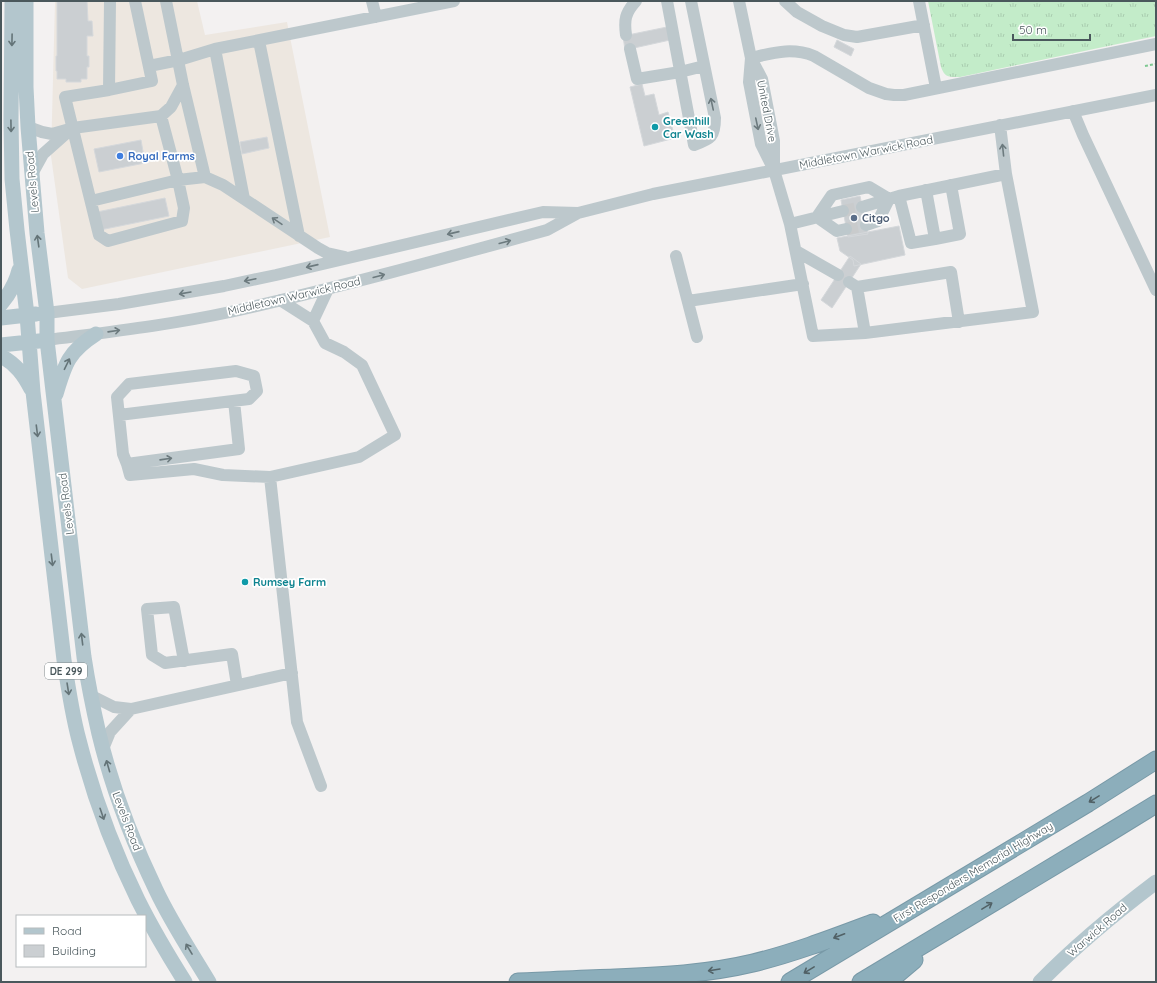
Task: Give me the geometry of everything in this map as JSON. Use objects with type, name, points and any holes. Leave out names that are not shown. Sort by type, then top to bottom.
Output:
[{"type":"highway","name":"First Responders Memorial Highway","points":[[790,982],[1088,803],[1156,760]]},
{"type":"highway","points":[[861,982],[1156,804]]},
{"type":"highway","points":[[518,982],[674,975],[722,969],[752,963],[784,954],[914,907]]},
{"type":"highway","points":[[888,982],[954,926]]},
{"type":"main road","name":"Levels Road","points":[[12,1],[12,179],[27,315],[33,392],[64,660],[70,698],[89,777],[119,860],[146,915]]},
{"type":"main road","name":"Levels Road","points":[[26,1],[26,87],[31,175],[47,313],[47,340],[84,657],[90,694],[109,771],[123,813],[141,858],[175,926],[209,982]]},
{"type":"main road","points":[[1,304],[15,285],[21,265]]},
{"type":"main road","name":"Middletown Warwick Road","points":[[1,318],[47,313]]},
{"type":"main road","points":[[55,401],[65,366],[70,356],[84,342],[96,334]]},
{"type":"main road","name":"Middletown Warwick Road","points":[[1,345],[47,340]]},
{"type":"main road","name":"DE 299","points":[[1,356],[14,364],[25,378],[33,392]]},
{"type":"main road","name":"Warwick Road","points":[[1040,982],[1092,933],[1156,882]]},
{"type":"main road","name":"Levels Road","points":[[146,916],[185,982]]},
{"type":"street","points":[[109,90],[110,1]]},
{"type":"street","points":[[135,1],[152,81],[65,97],[99,235],[108,241],[182,221],[184,208],[161,116]]},
{"type":"street","points":[[166,1],[183,85],[205,177]]},
{"type":"street","points":[[372,1],[376,17]]},
{"type":"street","points":[[149,66],[179,60],[215,49],[454,1]]},
{"type":"street","points":[[626,35],[624,23],[628,10],[636,1]]},
{"type":"street","points":[[667,1],[694,145],[707,140],[715,131],[715,118],[691,1]]},
{"type":"street","name":"United Drive","points":[[739,1],[751,58],[762,79],[774,141],[774,170],[790,224],[813,336],[866,333]]},
{"type":"street","points":[[785,1],[797,12],[822,26],[844,35],[857,38],[924,25]]},
{"type":"street","points":[[919,1],[936,88]]},
{"type":"street","points":[[259,41],[299,236]]},
{"type":"street","points":[[751,58],[774,53],[796,51],[805,52],[869,88],[886,94],[904,95],[1156,44]]},
{"type":"street","points":[[215,49],[244,199]]},
{"type":"street","points":[[630,49],[637,79],[680,72],[704,66]]},
{"type":"street","points":[[28,127],[48,134],[73,128],[161,116],[171,107],[183,85]]},
{"type":"street","name":"Middletown Warwick Road","points":[[47,340],[96,334],[214,315],[328,290],[548,230],[578,213],[653,194],[1156,94]]},
{"type":"street","points":[[1073,111],[1156,290]]},
{"type":"street","points":[[959,322],[951,272],[853,285],[866,333],[959,322],[1033,312],[1006,174],[1000,125]]},
{"type":"street","points":[[31,175],[43,154],[73,128]]},
{"type":"street","points":[[862,207],[894,197],[1006,174]]},
{"type":"street","points":[[91,201],[178,180],[205,177],[223,185],[327,253],[348,258]]},
{"type":"street","points":[[817,217],[832,195],[869,187],[894,197],[911,243],[960,234],[951,185]]},
{"type":"street","points":[[926,190],[935,239]]},
{"type":"street","points":[[866,224],[878,221],[894,197]]},
{"type":"street","points":[[790,224],[843,211]]},
{"type":"street","name":"Middletown Warwick Road","points":[[47,313],[119,304],[224,286],[543,212],[578,213]]},
{"type":"street","points":[[817,217],[837,231],[846,229]]},
{"type":"street","points":[[796,251],[838,275]]},
{"type":"street","points":[[676,256],[697,337]]},
{"type":"street","points":[[688,301],[802,284]]},
{"type":"street","points":[[313,321],[328,290]]},
{"type":"street","points":[[119,415],[249,399],[257,391],[254,376],[236,371],[129,384],[117,397],[123,454],[130,475],[194,469],[223,475],[270,477],[358,457],[395,435],[362,365],[344,352],[325,343],[313,321],[280,300]]},
{"type":"street","points":[[127,464],[239,449],[234,401]]},
{"type":"street","points":[[270,477],[297,722],[321,786]]},
{"type":"street","points":[[184,661],[174,607],[147,609],[152,655],[165,663],[184,661],[232,654],[237,685]]},
{"type":"street","points":[[90,694],[114,707],[132,709],[292,673]]},
{"type":"street","points":[[103,749],[110,732],[132,709]]},
{"type":"path","points":[[1145,66],[1156,64]]},
{"type":"shaded area","points":[[55,1],[197,1],[205,35],[287,22],[330,237],[82,289],[68,278],[51,156]]},
{"type":"green space","points":[[928,1],[1156,1],[1156,36],[960,77],[950,77],[944,73],[941,67]]},
{"type":"building","points":[[57,1],[87,1],[88,21],[92,21],[93,36],[87,36],[87,56],[89,56],[89,67],[87,67],[87,79],[81,79],[81,82],[66,82],[66,79],[57,79]]},
{"type":"building","points":[[667,27],[670,40],[625,50],[623,36]]},
{"type":"building","points":[[837,40],[854,49],[851,56],[834,47]]},
{"type":"building","name":"Greenhill Car Wash","points":[[642,84],[645,96],[654,94],[659,115],[668,112],[675,138],[644,146],[630,87]]},
{"type":"building","points":[[267,137],[269,148],[242,154],[240,142]]},
{"type":"building","name":"Royal Farms","points":[[141,140],[145,163],[99,172],[94,149]]},
{"type":"building","name":"Citgo","points":[[860,196],[868,234],[848,237],[841,200]]},
{"type":"building","points":[[165,198],[169,216],[100,230],[97,212]]},
{"type":"building","points":[[899,226],[905,255],[854,266],[853,260],[840,251],[837,238]]},
{"type":"building","points":[[850,256],[861,264],[832,308],[821,300]]},
{"type":"tunnel","points":[[843,211],[862,207]]},
{"type":"tunnel","points":[[846,229],[866,225]]},
{"type":"place","name":"Greenhill Car Wash","points":[[655,127]]},
{"type":"place","name":"Royal Farms","points":[[120,156]]},
{"type":"place","name":"Citgo","points":[[854,218]]},
{"type":"place","name":"Rumsey Farm","points":[[245,582]]}]
